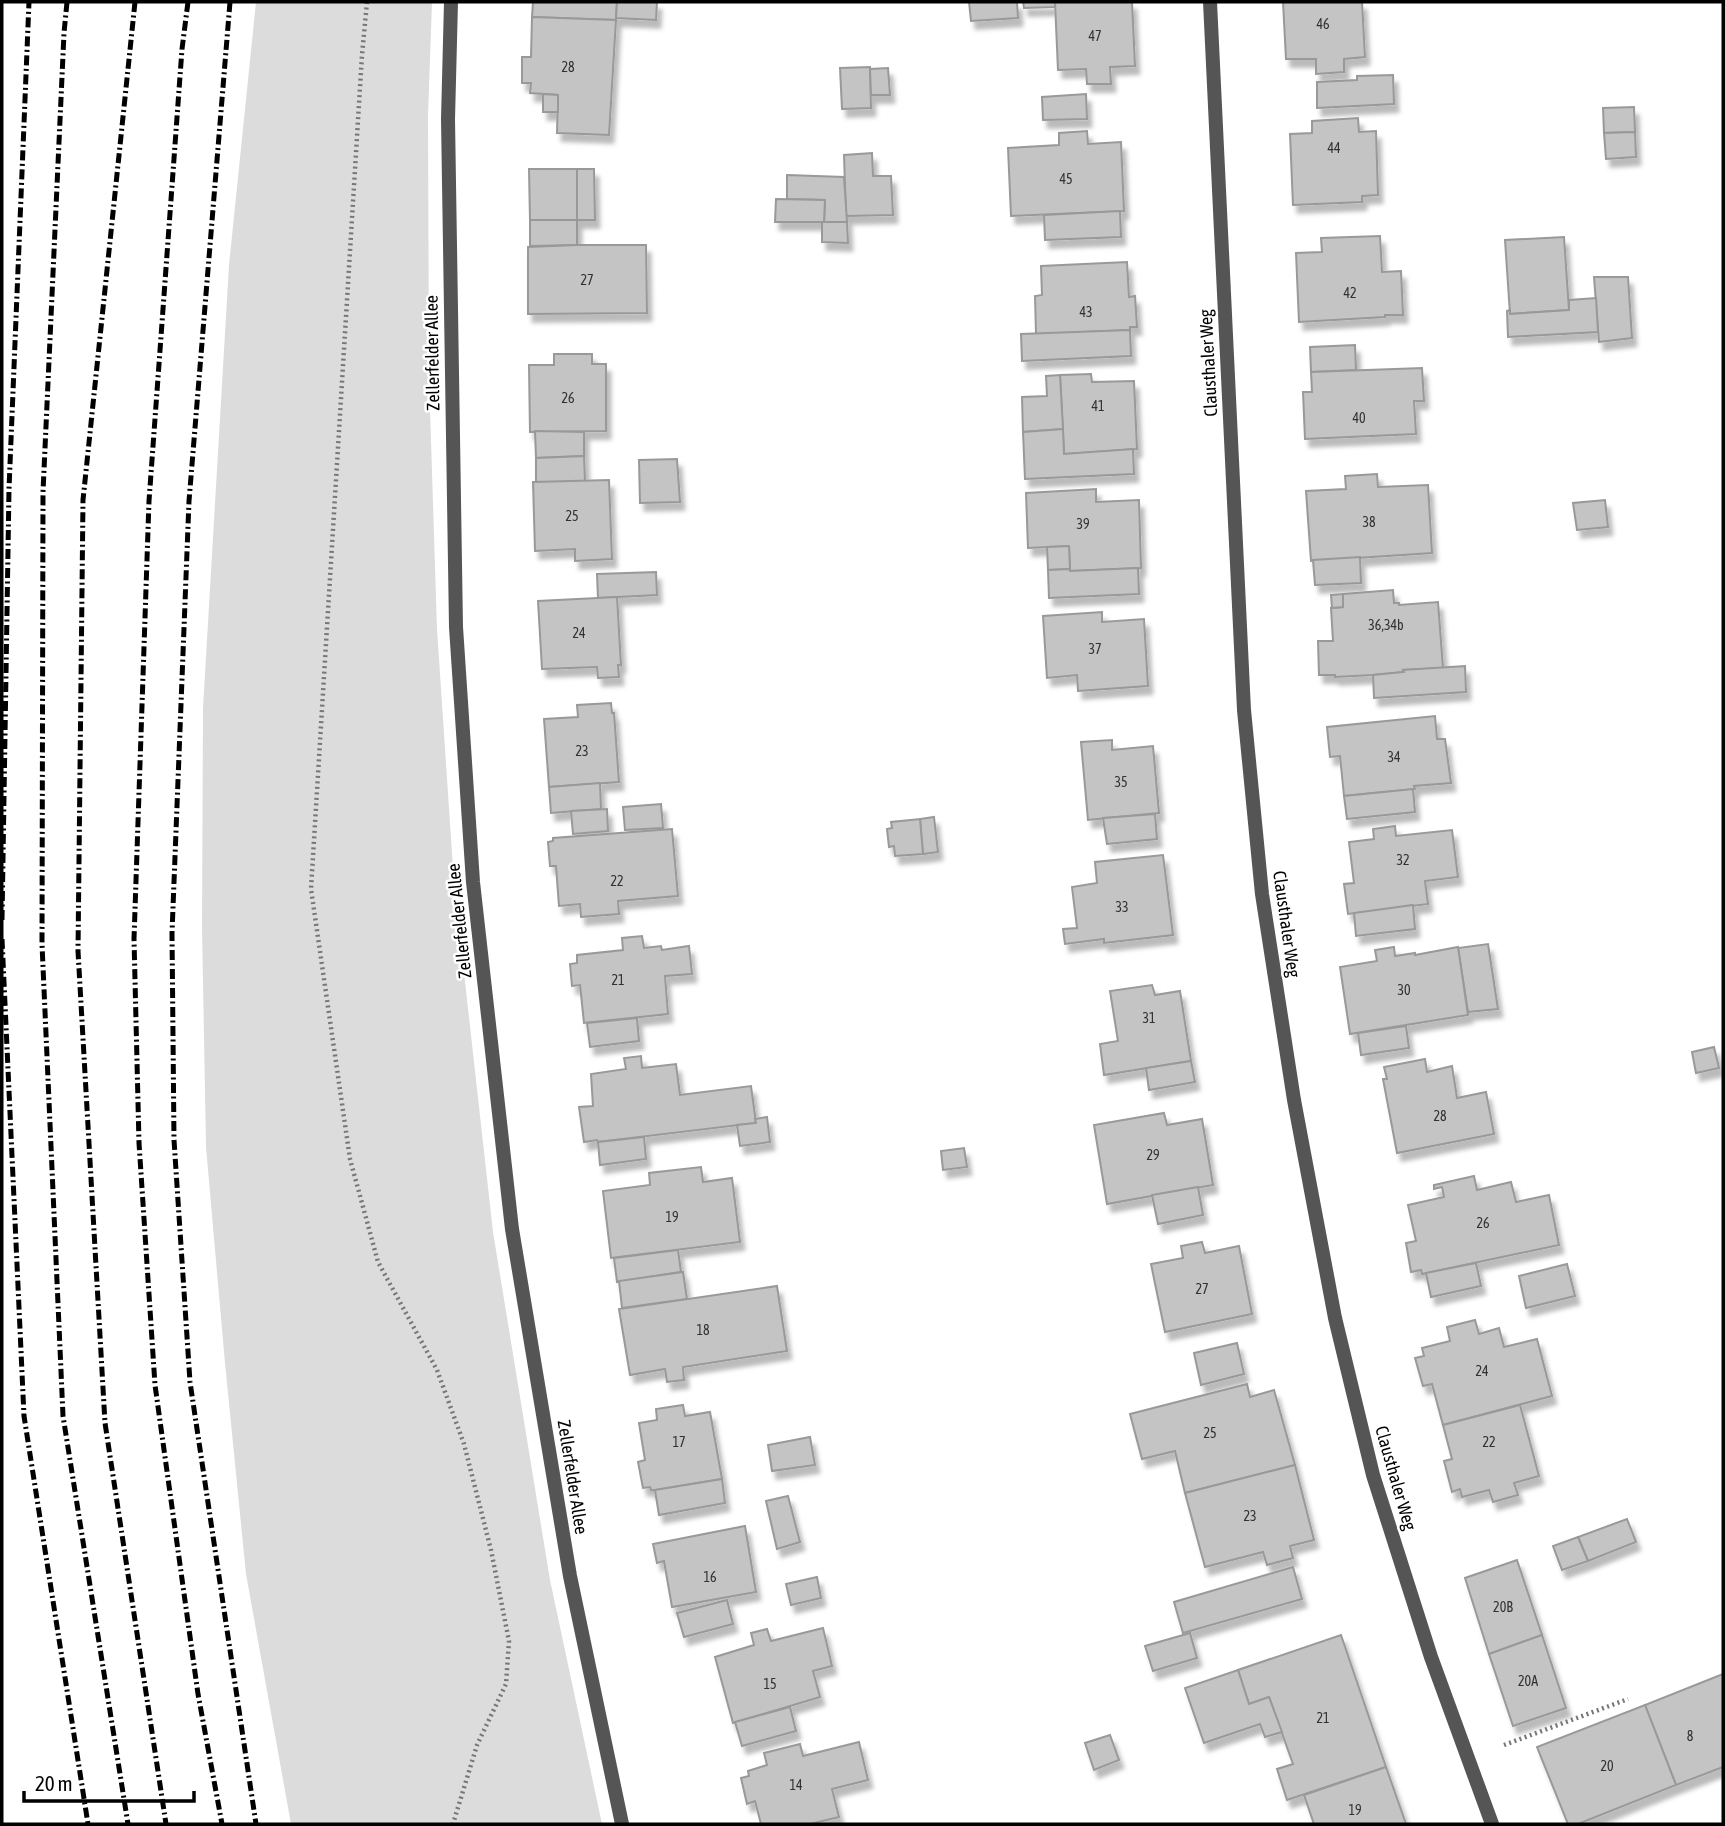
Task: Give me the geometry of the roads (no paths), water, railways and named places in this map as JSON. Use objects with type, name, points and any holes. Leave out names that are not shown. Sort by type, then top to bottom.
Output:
[{"type":"street","name":"Zellerfelder Allee","points":[[451,2],[448,119],[456,627],[473,882],[512,1229],[570,1576],[622,1824]]},
{"type":"street","name":"Clausthaler Weg","points":[[1210,2],[1244,709],[1262,894],[1294,1100],[1342,1344],[1373,1475],[1431,1657],[1492,1824]]},
{"type":"railway","points":[[2,920],[9,489],[29,2]]},
{"type":"railway","points":[[67,2],[43,492],[42,944],[63,1416],[128,1824]]},
{"type":"railway","points":[[135,2],[83,500],[78,951],[105,1423],[166,1824]]},
{"type":"railway","points":[[188,2],[182,49],[149,501],[134,939],[139,1143],[155,1385],[198,1694],[222,1824]]},
{"type":"railway","points":[[230,2],[189,501],[172,933],[174,1140],[190,1382],[256,1824]]},
{"type":"railway","points":[[2,939],[24,1416],[88,1824]]}]
